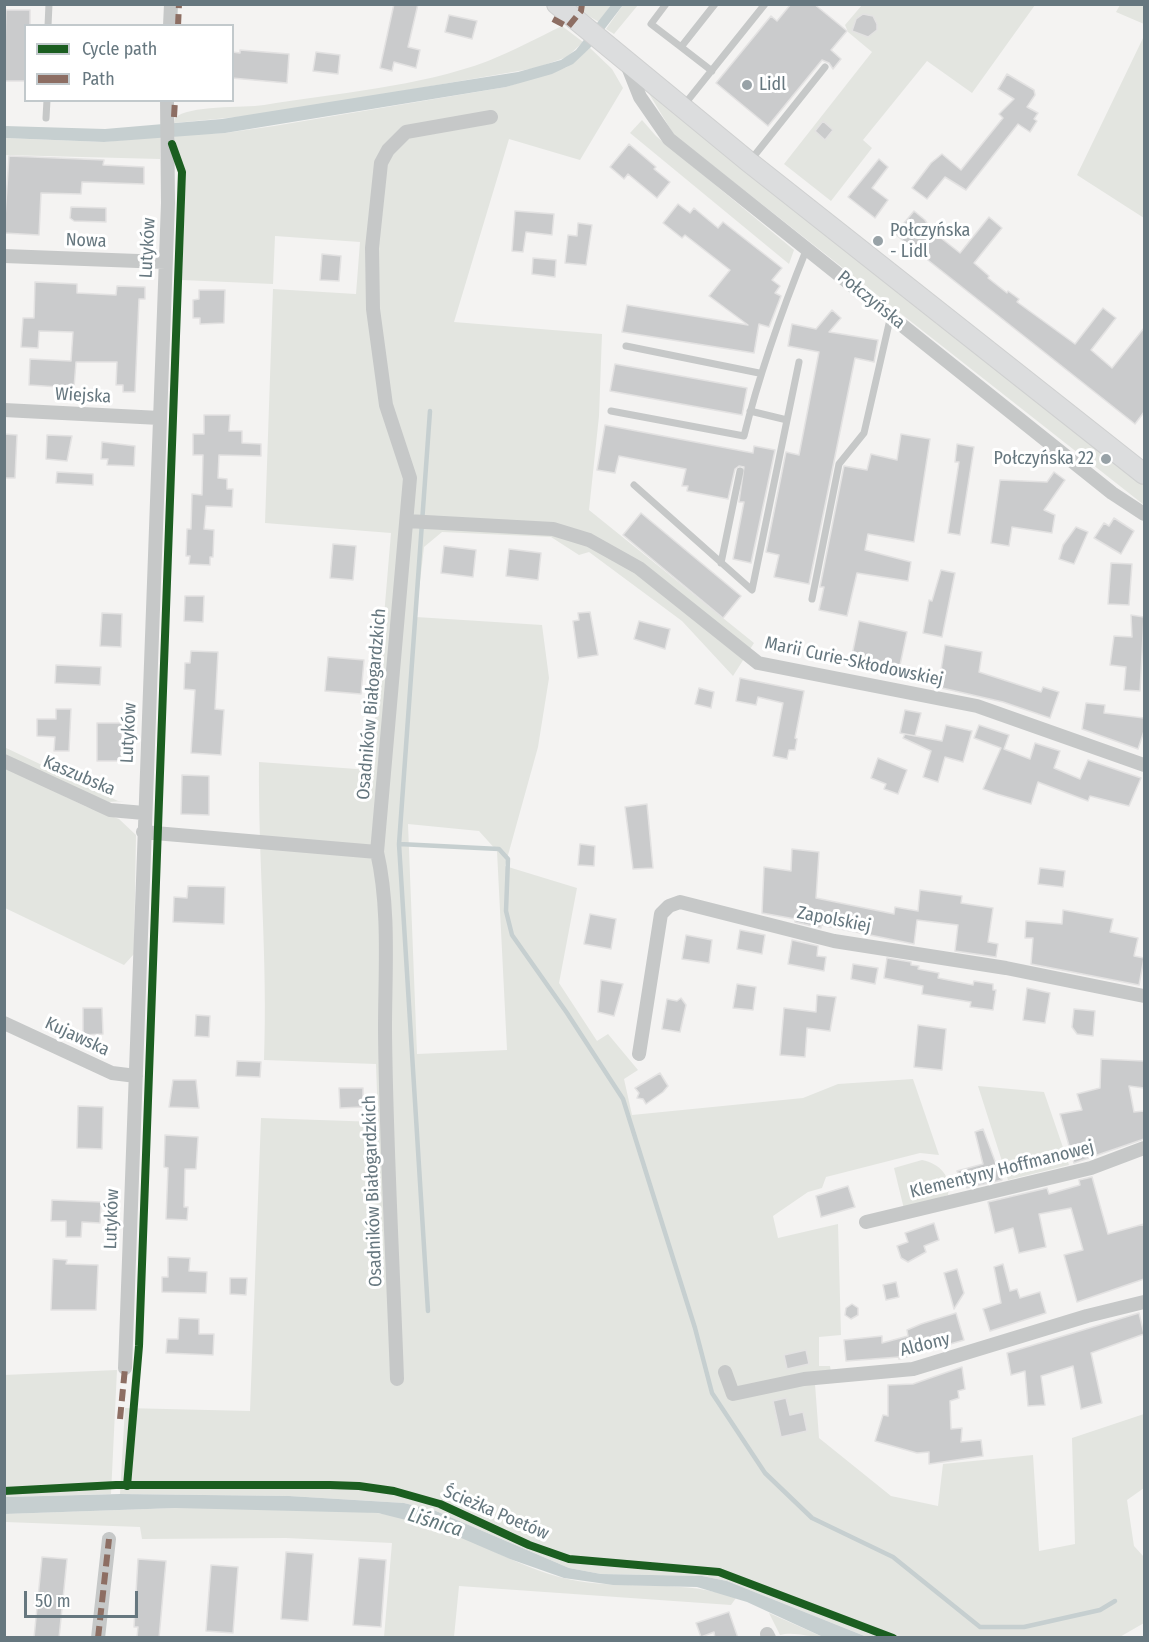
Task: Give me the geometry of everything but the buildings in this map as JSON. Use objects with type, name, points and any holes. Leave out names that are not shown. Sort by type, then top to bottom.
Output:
[{"type":"street","points":[[170,24],[171,4]]},
{"type":"street","name":"Połczyńska","points":[[557,4],[750,162],[1144,474]]},
{"type":"street","name":"Połczyńska","points":[[626,62],[640,97],[669,138],[1112,493],[1144,514]]},
{"type":"street","name":"Lutyków","points":[[125,1368],[168,203],[167,102]]},
{"type":"street","name":"Osadników Białogardzkich","points":[[397,1379],[385,1030],[386,969],[381,869],[377,852],[417,522],[410,478],[387,405],[373,309],[372,248],[381,163],[387,150],[406,132],[491,117]]},
{"type":"street","name":"Nowa","points":[[4,256],[165,262]]},
{"type":"street","name":"Wiejska","points":[[4,410],[160,418]]},
{"type":"street","name":"Marii Curie-Skłodowskiej","points":[[417,522],[553,529],[589,540],[639,568],[758,663],[977,706],[1144,765]]},
{"type":"street","name":"Kaszubska","points":[[4,761],[110,810],[144,813]]},
{"type":"street","points":[[143,832],[377,852]]},
{"type":"street","name":"Zapolskiej","points":[[639,1054],[661,915],[669,906],[680,902],[834,941],[1006,968],[1144,996]]},
{"type":"street","name":"Kujawska","points":[[4,1023],[112,1073],[136,1076]]},
{"type":"street","name":"Klementyny Hoffmanowej","points":[[866,1222],[1091,1168],[1144,1148]]},
{"type":"street","name":"Aldony","points":[[725,1372],[733,1394],[804,1379],[912,1369],[1087,1316],[1144,1302]]},
{"type":"street","points":[[98,1638],[109,1539]]},
{"type":"lane","points":[[48,24],[49,4]]},
{"type":"lane","points":[[666,4],[651,24],[712,71]]},
{"type":"lane","points":[[681,47],[715,4]]},
{"type":"lane","points":[[682,107],[765,4]]},
{"type":"lane","points":[[750,162],[825,67]]},
{"type":"lane","points":[[46,118],[47,102]]},
{"type":"lane","points":[[611,411],[744,436],[759,373],[807,248]]},
{"type":"lane","points":[[812,599],[839,464],[864,433],[891,315]]},
{"type":"lane","points":[[626,346],[759,373]]},
{"type":"lane","points":[[634,484],[752,590],[799,362]]},
{"type":"lane","points":[[750,411],[787,420]]},
{"type":"lane","points":[[721,563],[740,471]]},
{"type":"shaded area","points":[[570,5],[611,5],[599,22]]},
{"type":"shaded area","points":[[623,5],[638,5],[614,34],[606,29]]},
{"type":"shaded area","points":[[862,5],[1035,5],[972,93],[927,61],[863,140],[872,148],[831,201],[784,164],[872,52],[848,32],[845,25]]},
{"type":"shaded area","points":[[1120,5],[1144,5],[1144,24],[1116,12]]},
{"type":"shaded area","points":[[562,26],[583,42],[567,57],[536,68],[269,114],[174,123],[175,118],[191,111],[264,105],[377,88],[462,70],[516,49]]},
{"type":"shaded area","points":[[1144,36],[1144,218],[1077,175]]},
{"type":"shaded area","points":[[590,48],[612,69],[623,88],[580,160],[509,139],[454,322],[602,334],[599,416],[589,510],[754,643],[733,676],[682,621],[589,552],[579,555],[551,537],[442,532],[424,547],[416,617],[542,625],[549,678],[538,747],[505,866],[577,888],[559,983],[597,1041],[608,1034],[638,1070],[624,1079],[632,1115],[803,1098],[838,1084],[913,1079],[939,1155],[920,1153],[826,1177],[822,1188],[808,1192],[773,1216],[778,1238],[838,1224],[841,1335],[819,1337],[819,1366],[830,1366],[833,1383],[815,1384],[819,1438],[891,1496],[938,1506],[943,1464],[1033,1455],[1039,1551],[1075,1544],[1072,1438],[1144,1414],[1144,1488],[1127,1500],[1134,1546],[1144,1557],[1144,1623],[1118,1638],[867,1637],[727,1581],[702,1576],[601,1574],[569,1568],[436,1511],[404,1503],[289,1496],[120,1494],[125,1408],[250,1411],[261,1118],[378,1122],[376,1064],[264,1060],[265,985],[259,762],[371,770],[391,533],[265,523],[273,289],[356,294],[360,242],[275,236],[273,284],[182,280],[186,171],[173,144],[175,135],[225,133],[274,126],[506,87],[567,67]],"holes":[[[408,824],[479,831],[497,851],[507,1050],[417,1054]]]},
{"type":"shaded area","points":[[645,87],[1144,486],[1144,505],[674,135]]},
{"type":"shaded area","points":[[642,120],[656,136],[794,250],[789,264],[630,133]]},
{"type":"shaded area","points":[[160,136],[160,159],[5,155],[4,138],[104,142]]},
{"type":"shaded area","points":[[4,747],[118,801],[125,801],[108,802],[5,756]]},
{"type":"shaded area","points":[[4,767],[85,806],[119,819],[136,835],[134,954],[124,965],[5,908]]},
{"type":"shaded area","points":[[978,1086],[1044,1092],[1069,1165],[1008,1180]]},
{"type":"shaded area","points":[[922,1160],[934,1164],[943,1172],[948,1182],[948,1195],[904,1209],[894,1168]]},
{"type":"shaded area","points":[[117,1370],[111,1494],[5,1497],[4,1375]]},
{"type":"shaded area","points":[[176,1508],[332,1509],[393,1516],[441,1528],[537,1570],[557,1576],[598,1584],[697,1589],[736,1598],[731,1605],[459,1586],[454,1637],[384,1637],[392,1543],[286,1538],[142,1539],[140,1527],[5,1522],[4,1514]]},
{"type":"shaded area","points":[[769,1613],[823,1637],[780,1635]]},
{"type":"water","points":[[611,5],[623,5],[590,48],[573,64],[552,74],[506,87],[225,133],[104,142],[5,138],[5,126],[105,129],[222,119],[518,72],[561,60],[576,50]]},
{"type":"water","name":"Liśnica","points":[[120,1494],[289,1496],[404,1503],[436,1511],[569,1568],[601,1574],[702,1576],[727,1581],[867,1637],[823,1637],[747,1602],[697,1587],[613,1585],[564,1578],[510,1559],[438,1528],[378,1513],[176,1508],[5,1514],[5,1497]]},
{"type":"waterway","points":[[428,1311],[399,844],[430,411]]},
{"type":"waterway","points":[[399,844],[499,849],[508,859],[506,911],[512,935],[567,1013],[623,1099],[695,1328],[712,1393],[765,1473],[812,1518],[893,1557],[980,1627],[1024,1627],[1100,1610],[1115,1601]]},
{"type":"marked path","points":[[178,24],[179,4]]},
{"type":"marked path","points":[[553,19],[568,27],[581,11],[582,4]]},
{"type":"marked path","points":[[174,117],[175,102]]},
{"type":"marked path","points":[[120,1419],[125,1368]]},
{"type":"marked path","points":[[98,1638],[109,1539]]},
{"type":"cycle path","points":[[127,1486],[139,1346],[182,172],[172,144]]},
{"type":"cycle path","name":"Ścieżka Poetów","points":[[4,1491],[116,1485],[330,1485],[394,1491],[440,1504],[529,1545],[569,1559],[719,1572],[893,1638]]},
{"type":"place","name":"Lidl","points":[[747,85]]},
{"type":"place","name":"Połczyńska - Lidl","points":[[878,241]]},
{"type":"place","name":"Połczyńska 22","points":[[1106,459]]}]
